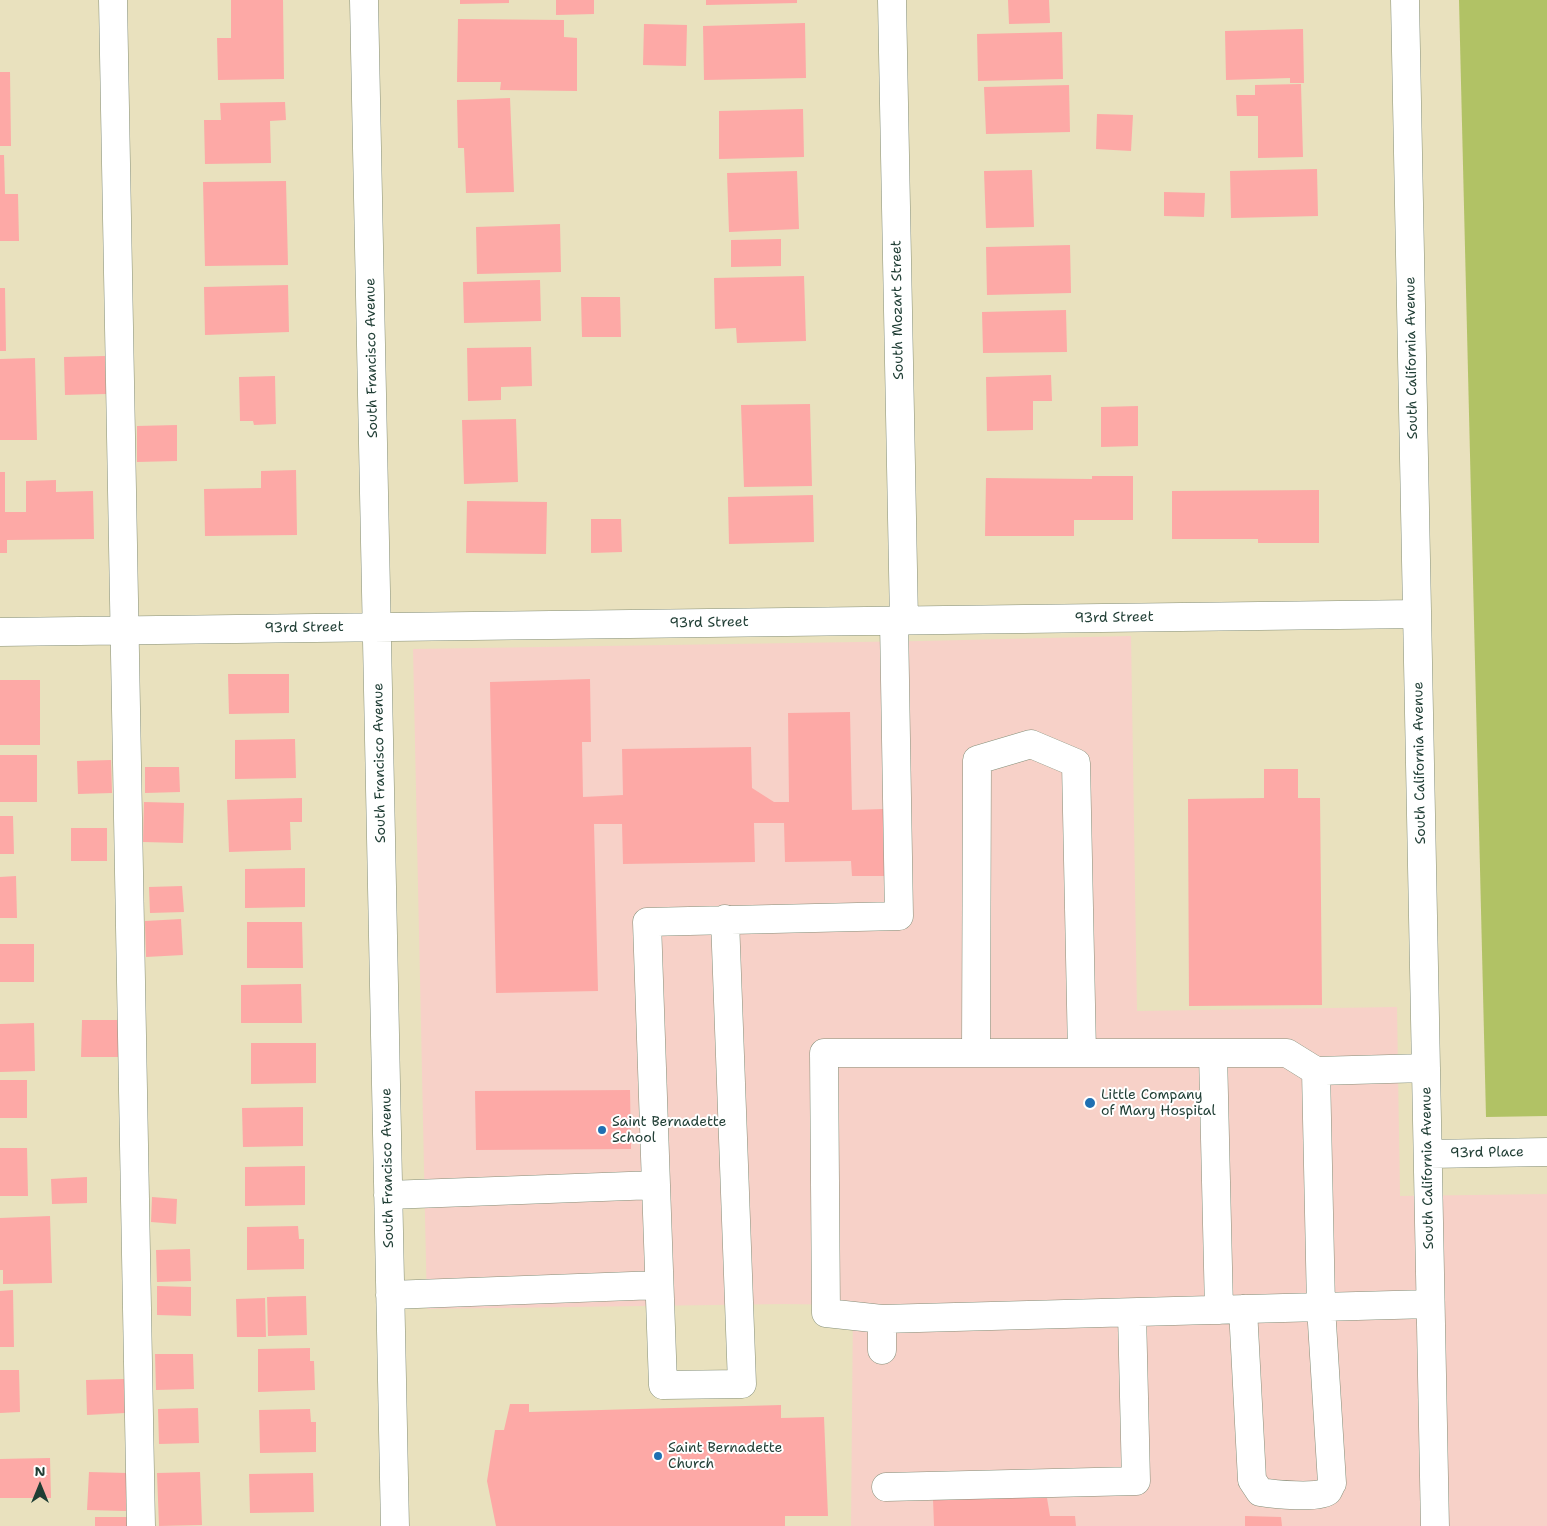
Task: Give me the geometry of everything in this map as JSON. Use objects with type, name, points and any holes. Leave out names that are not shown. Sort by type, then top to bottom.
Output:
[{"type":"street","points":[[113,0],[142,1526]]},
{"type":"street","name":"South Francisco Avenue","points":[[364,0],[395,1526]]},
{"type":"street","name":"South Mozart Street","points":[[725,920],[899,916],[899,621],[892,0]]},
{"type":"street","name":"South California Avenue","points":[[1405,0],[1435,1526]]},
{"type":"street","name":"93rd Street","points":[[0,632],[1417,614]]},
{"type":"street","points":[[976,1053],[977,760],[1031,744],[1076,763],[1082,1053]]},
{"type":"street","points":[[725,920],[742,1384],[663,1385],[656,1185],[647,922],[725,920]]},
{"type":"street","points":[[1426,1068],[1316,1071],[1287,1053],[824,1053],[826,1313],[882,1319],[1430,1304]]},
{"type":"street","points":[[1213,1053],[1231,1310],[1252,1480],[1260,1492],[1278,1496],[1322,1494],[1328,1490],[1332,1483],[1321,1307],[1316,1071]]},
{"type":"street","name":"93rd Place","points":[[1428,1154],[1547,1152]]},
{"type":"street","points":[[388,1195],[656,1185]]},
{"type":"street","points":[[390,1295],[659,1285]]},
{"type":"street","points":[[886,1487],[1136,1481],[1132,1313]]},
{"type":"street","points":[[882,1319],[882,1350]]},
{"type":"shaded area","name":"Little Company of Mary Hospital","points":[[1131,636],[1137,1011],[1397,1007],[1400,1196],[1547,1194],[1547,1526],[851,1526],[853,1305],[784,1304],[427,1309],[413,649]]},
{"type":"green space","points":[[1459,0],[1547,0],[1547,1116],[1486,1117]]},
{"type":"building","points":[[231,0],[283,0],[284,79],[218,80],[217,38],[231,38]]},
{"type":"building","points":[[460,0],[509,0],[509,3],[460,4]]},
{"type":"building","points":[[556,0],[594,0],[594,14],[556,15]]},
{"type":"building","points":[[706,0],[797,0],[797,3],[706,5]]},
{"type":"building","points":[[1008,0],[1049,0],[1050,23],[1009,24]]},
{"type":"building","points":[[458,19],[564,20],[564,37],[577,38],[577,91],[500,90],[501,82],[457,82]]},
{"type":"building","points":[[805,23],[806,78],[704,80],[703,26]]},
{"type":"building","points":[[644,24],[687,25],[686,66],[643,65]]},
{"type":"building","points":[[1303,29],[1304,83],[1290,83],[1290,78],[1226,80],[1225,31]]},
{"type":"building","points":[[1062,32],[1063,79],[978,81],[977,34]]},
{"type":"building","points":[[0,72],[10,72],[11,146],[0,146]]},
{"type":"building","points":[[1301,84],[1303,157],[1258,158],[1258,116],[1237,116],[1236,95],[1255,95],[1255,85]]},
{"type":"building","points":[[1069,85],[1070,132],[986,134],[984,87]]},
{"type":"building","points":[[510,98],[514,192],[466,193],[464,148],[458,148],[457,100]]},
{"type":"building","points":[[285,102],[286,120],[270,121],[271,163],[205,164],[204,120],[221,120],[220,103]]},
{"type":"building","points":[[803,109],[804,157],[719,159],[719,111]]},
{"type":"building","points":[[1097,114],[1133,115],[1131,151],[1096,149]]},
{"type":"building","points":[[0,155],[4,155],[5,194],[18,194],[19,241],[0,241]]},
{"type":"building","points":[[1317,169],[1318,216],[1231,218],[1230,171]]},
{"type":"building","points":[[1032,170],[1034,227],[986,228],[984,171]]},
{"type":"building","points":[[797,171],[799,229],[729,232],[727,173]]},
{"type":"building","points":[[286,181],[288,265],[205,266],[203,182]]},
{"type":"building","points":[[1164,192],[1205,193],[1204,217],[1164,216]]},
{"type":"building","points":[[560,224],[561,272],[477,274],[476,227]]},
{"type":"building","points":[[781,239],[781,266],[731,267],[731,240]]},
{"type":"building","points":[[1070,245],[1071,293],[987,295],[986,247]]},
{"type":"building","points":[[804,276],[806,341],[737,343],[736,328],[715,329],[714,278]]},
{"type":"building","points":[[540,280],[541,321],[464,323],[463,282]]},
{"type":"building","points":[[288,285],[289,332],[205,335],[204,287]]},
{"type":"building","points":[[0,288],[5,288],[6,351],[0,351]]},
{"type":"building","points":[[581,297],[620,297],[621,337],[582,337]]},
{"type":"building","points":[[1066,310],[1067,352],[983,353],[982,312]]},
{"type":"building","points":[[531,347],[532,386],[501,387],[501,400],[468,401],[467,348]]},
{"type":"building","points":[[105,356],[106,394],[65,395],[64,357]]},
{"type":"building","points":[[35,358],[37,440],[0,440],[0,359]]},
{"type":"building","points":[[1051,375],[1052,401],[1033,401],[1033,430],[987,431],[986,377]]},
{"type":"building","points":[[275,376],[276,424],[254,425],[253,421],[240,421],[239,377]]},
{"type":"building","points":[[810,404],[812,486],[744,487],[741,405]]},
{"type":"building","points":[[1138,406],[1138,446],[1101,447],[1101,407]]},
{"type":"building","points":[[516,419],[518,482],[464,484],[462,420]]},
{"type":"building","points":[[177,425],[177,461],[137,462],[137,426]]},
{"type":"building","points":[[296,470],[297,535],[205,536],[204,489],[261,488],[261,471]]},
{"type":"building","points":[[0,472],[5,472],[5,512],[26,512],[26,481],[56,480],[56,492],[93,491],[94,539],[7,540],[7,553],[0,553]]},
{"type":"building","points":[[1092,476],[1133,476],[1133,520],[1074,520],[1074,536],[985,536],[986,478],[1092,479]]},
{"type":"building","points":[[1319,490],[1319,543],[1258,543],[1258,539],[1172,539],[1172,491]]},
{"type":"building","points":[[813,495],[814,542],[729,544],[728,497]]},
{"type":"building","points":[[467,501],[547,502],[546,554],[466,553]]},
{"type":"building","points":[[591,519],[621,519],[622,552],[591,553]]},
{"type":"building","points":[[228,674],[289,674],[289,713],[229,714]]},
{"type":"building","points":[[590,679],[591,742],[582,742],[583,797],[623,795],[622,749],[751,747],[752,788],[774,802],[789,802],[788,713],[850,712],[852,810],[883,809],[884,876],[852,876],[851,861],[785,862],[784,823],[754,823],[755,862],[623,864],[622,824],[594,824],[598,991],[496,993],[490,682]]},
{"type":"building","points":[[0,680],[40,680],[40,745],[0,745]]},
{"type":"building","points":[[295,739],[296,778],[235,779],[235,740]]},
{"type":"building","points":[[0,755],[37,755],[37,802],[0,802]]},
{"type":"building","points":[[111,760],[112,793],[78,794],[77,761]]},
{"type":"building","points":[[145,767],[179,767],[180,792],[145,793]]},
{"type":"building","points":[[1264,769],[1298,769],[1298,798],[1320,798],[1322,1005],[1189,1006],[1188,799],[1264,798]]},
{"type":"building","points":[[302,798],[302,822],[290,822],[291,850],[229,852],[227,800]]},
{"type":"building","points":[[144,802],[184,803],[183,843],[143,842]]},
{"type":"building","points":[[0,816],[13,816],[14,854],[0,854]]},
{"type":"building","points":[[71,828],[107,828],[107,861],[71,861]]},
{"type":"building","points":[[305,868],[305,907],[245,908],[245,869]]},
{"type":"building","points":[[16,876],[17,918],[0,918],[0,877]]},
{"type":"building","points":[[182,886],[184,912],[150,913],[149,887]]},
{"type":"building","points":[[181,919],[183,955],[146,957],[145,921]]},
{"type":"building","points":[[247,922],[302,922],[303,968],[247,968]]},
{"type":"building","points":[[0,944],[34,944],[34,982],[0,982]]},
{"type":"building","points":[[301,984],[302,1023],[241,1023],[241,985]]},
{"type":"building","points":[[82,1020],[118,1020],[118,1057],[81,1057]]},
{"type":"building","points":[[34,1023],[35,1071],[0,1072],[0,1024]]},
{"type":"building","points":[[251,1043],[316,1043],[316,1083],[251,1084]]},
{"type":"building","points":[[0,1080],[27,1080],[27,1118],[0,1118]]},
{"type":"building","points":[[630,1090],[631,1149],[476,1150],[475,1091]]},
{"type":"building","points":[[303,1107],[303,1146],[243,1147],[242,1108]]},
{"type":"building","points":[[0,1148],[27,1148],[28,1196],[0,1196]]},
{"type":"building","points":[[305,1166],[305,1205],[245,1206],[245,1167]]},
{"type":"building","points":[[87,1177],[87,1203],[52,1204],[51,1179]]},
{"type":"building","points":[[152,1197],[177,1199],[176,1224],[151,1222]]},
{"type":"building","points":[[50,1216],[52,1283],[3,1284],[3,1270],[0,1270],[0,1218]]},
{"type":"building","points":[[298,1226],[299,1239],[304,1239],[304,1269],[247,1270],[247,1227]]},
{"type":"building","points":[[190,1249],[191,1281],[157,1282],[156,1250]]},
{"type":"building","points":[[157,1286],[191,1287],[191,1316],[157,1315]]},
{"type":"building","points":[[13,1290],[14,1347],[0,1347],[0,1291]]},
{"type":"building","points":[[306,1296],[307,1335],[268,1336],[267,1297]]},
{"type":"building","points":[[265,1298],[266,1337],[237,1337],[236,1299]]},
{"type":"building","points":[[310,1348],[310,1361],[314,1361],[315,1390],[258,1392],[258,1349]]},
{"type":"building","points":[[155,1354],[193,1354],[194,1389],[156,1390]]},
{"type":"building","points":[[0,1370],[19,1370],[20,1412],[0,1413]]},
{"type":"building","points":[[124,1379],[125,1413],[87,1415],[86,1380]]},
{"type":"building","name":"Saint Bernadette Church","points":[[510,1404],[529,1404],[529,1412],[781,1405],[781,1418],[824,1417],[828,1516],[785,1516],[785,1526],[496,1526],[487,1481],[495,1430],[504,1430]]},
{"type":"building","points":[[198,1408],[199,1443],[159,1444],[158,1409]]},
{"type":"building","points":[[310,1409],[311,1422],[316,1422],[316,1452],[260,1453],[259,1410]]},
{"type":"building","points":[[50,1458],[51,1498],[0,1498],[0,1459]]},
{"type":"building","points":[[89,1472],[127,1473],[126,1511],[87,1510]]},
{"type":"building","points":[[200,1472],[202,1525],[159,1526],[157,1473]]},
{"type":"building","points":[[313,1473],[314,1512],[250,1513],[249,1474]]},
{"type":"building","points":[[1047,1498],[1050,1516],[1075,1516],[1076,1526],[934,1526],[933,1499]]},
{"type":"building","points":[[1245,1516],[1281,1517],[1282,1526],[1245,1526]]},
{"type":"building","points":[[95,1517],[132,1517],[132,1526],[95,1526]]},
{"type":"place","name":"Little Company of Mary Hospital","points":[[1090,1103]]},
{"type":"place","name":"Saint Bernadette School","points":[[602,1130]]},
{"type":"place","name":"Saint Bernadette Church","points":[[658,1456]]}]
